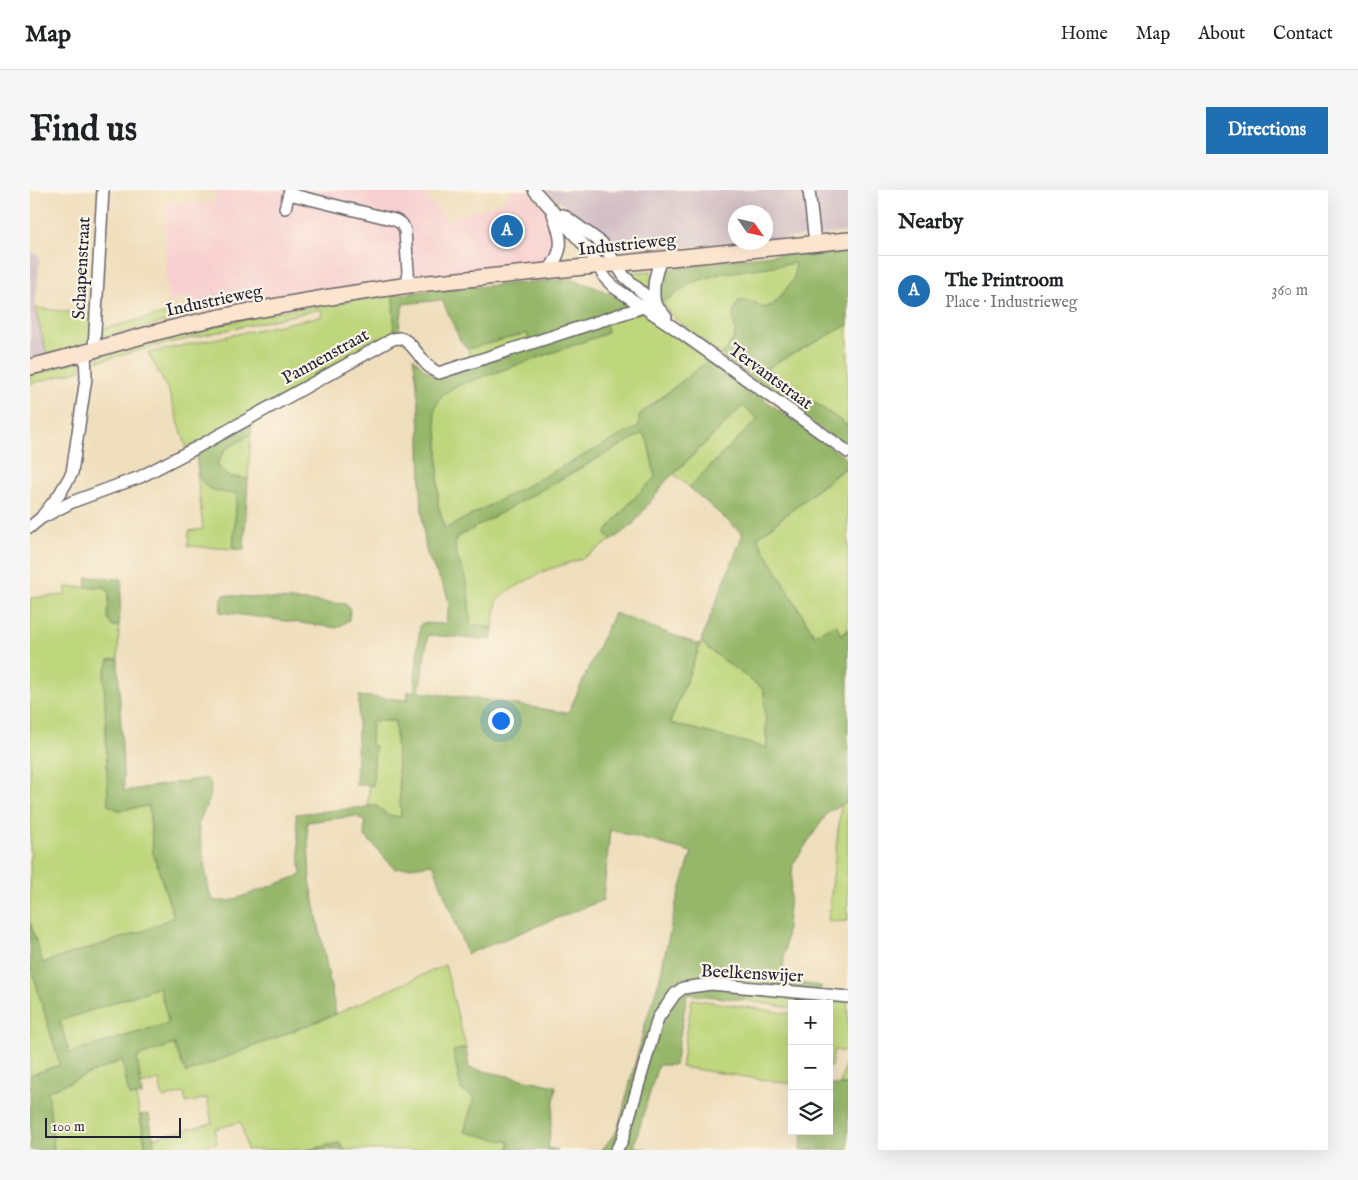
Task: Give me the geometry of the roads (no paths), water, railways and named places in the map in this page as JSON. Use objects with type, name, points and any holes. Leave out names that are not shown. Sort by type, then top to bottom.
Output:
[{"type":"main road","name":"Industrieweg","points":[[30,367],[180,326],[277,305],[409,285],[848,240]]},
{"type":"street","name":"Schapenstraat","points":[[41,518],[59,495],[72,473],[90,350],[103,190]]},
{"type":"street","name":"Tervantstraat","points":[[534,190],[592,254],[605,278],[615,288],[649,306]]},
{"type":"street","points":[[809,190],[815,243]]},
{"type":"street","points":[[285,208],[290,192],[395,220],[402,224],[405,231],[409,285]]},
{"type":"street","name":"Tervantstraat","points":[[551,207],[602,243],[624,276],[649,306],[674,327],[848,452]]},
{"type":"street","name":"Tervantstraat","points":[[549,270],[557,259],[562,247],[560,233],[551,207]]},
{"type":"street","points":[[649,306],[654,279],[661,259]]},
{"type":"street","name":"Pannenstraat","points":[[30,527],[41,518],[72,502],[148,473],[391,340],[399,338],[406,341],[430,369],[439,373],[649,306]]},
{"type":"street","name":"Beelkenswijer","points":[[616,1150],[622,1141],[658,1018],[675,994],[683,988],[711,984],[848,996]]},
{"type":"place","name":"The Printroom","points":[[507,231]]}]
